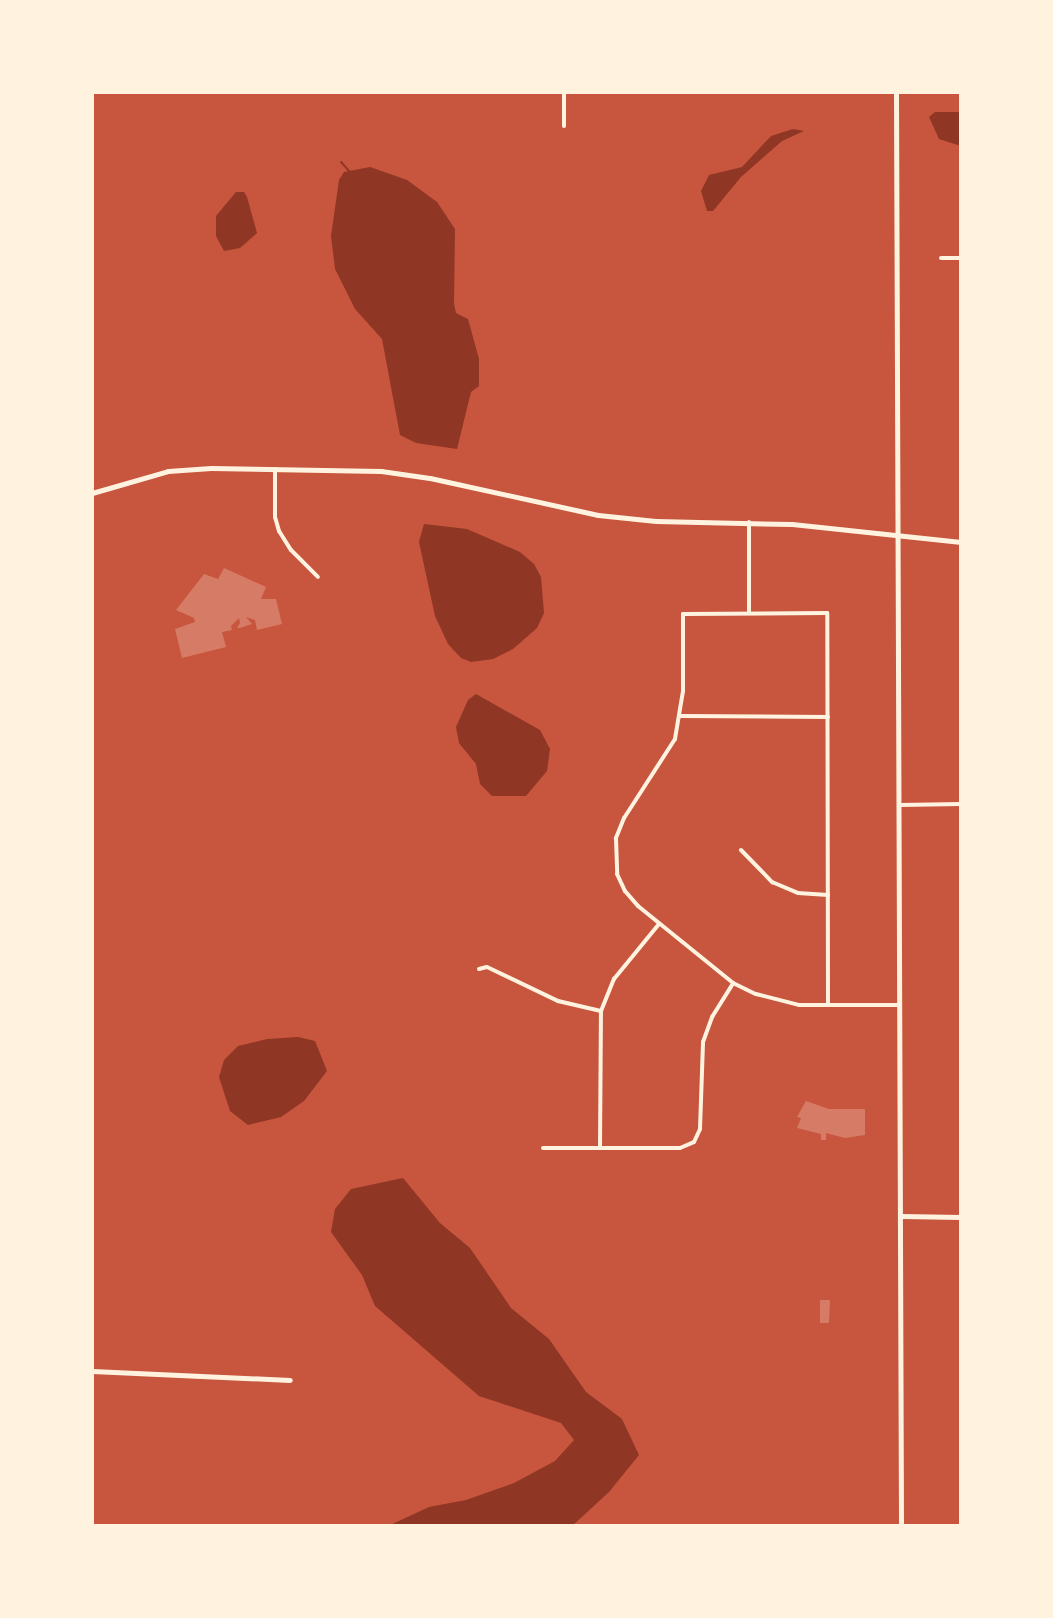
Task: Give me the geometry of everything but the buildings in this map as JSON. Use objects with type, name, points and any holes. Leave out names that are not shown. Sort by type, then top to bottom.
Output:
[{"type":"street","points":[[564,92],[564,126]]},
{"type":"street","points":[[896,92],[901,1526]]},
{"type":"street","points":[[941,258],[961,258]]},
{"type":"street","points":[[92,493],[168,471],[275,469],[406,474],[598,515],[656,521],[749,522],[961,542]]},
{"type":"street","points":[[275,469],[275,517],[279,531],[291,550],[318,577]]},
{"type":"street","points":[[749,522],[749,613]]},
{"type":"street","points":[[828,1005],[827,613],[683,614],[681,716],[666,757],[624,818],[614,856],[625,891],[659,924],[733,983],[779,1001],[828,1005],[900,1005]]},
{"type":"street","points":[[681,716],[828,717]]},
{"type":"street","points":[[900,805],[961,804]]},
{"type":"street","points":[[741,850],[772,882],[798,893],[828,895]]},
{"type":"street","points":[[600,1148],[601,1011],[614,979],[659,924]]},
{"type":"street","points":[[479,969],[487,967],[558,1001],[601,1011]]},
{"type":"street","points":[[543,1148],[680,1148],[694,1142],[700,1129],[703,1042],[712,1017],[733,983]]},
{"type":"street","points":[[901,1216],[961,1217]]},
{"type":"street","points":[[92,1371],[290,1380]]},
{"type":"shaded area","points":[[935,112],[961,112],[961,146],[939,139],[929,117]]},
{"type":"shaded area","points":[[793,129],[804,131],[782,141],[741,177],[713,211],[707,211],[701,191],[709,175],[742,167],[771,136]]},
{"type":"shaded area","points":[[370,167],[407,180],[437,202],[455,229],[454,304],[456,313],[468,319],[479,359],[479,386],[471,392],[457,449],[416,443],[400,435],[382,339],[355,309],[335,269],[331,236],[339,180],[344,172]]},
{"type":"shaded area","points":[[236,192],[244,192],[247,197],[257,233],[240,248],[224,251],[216,236],[216,216]]},
{"type":"shaded area","points":[[424,524],[467,529],[520,552],[534,564],[541,577],[544,613],[537,628],[513,649],[493,659],[471,662],[461,658],[448,644],[435,616],[419,542]]},
{"type":"shaded area","points":[[476,694],[540,730],[550,749],[547,771],[526,796],[492,796],[480,784],[476,764],[459,743],[456,727],[468,700]]},
{"type":"shaded area","points":[[298,1037],[315,1041],[327,1071],[304,1101],[281,1117],[248,1125],[230,1111],[219,1077],[224,1060],[238,1046],[267,1039]]},
{"type":"shaded area","points":[[403,1178],[440,1223],[470,1248],[511,1308],[549,1339],[586,1392],[622,1419],[639,1455],[609,1492],[572,1526],[388,1526],[429,1507],[466,1500],[514,1483],[555,1461],[574,1440],[561,1423],[479,1396],[375,1306],[362,1275],[331,1232],[335,1209],[351,1189]]},
{"type":"waterway","points":[[341,162],[350,172]]}]
